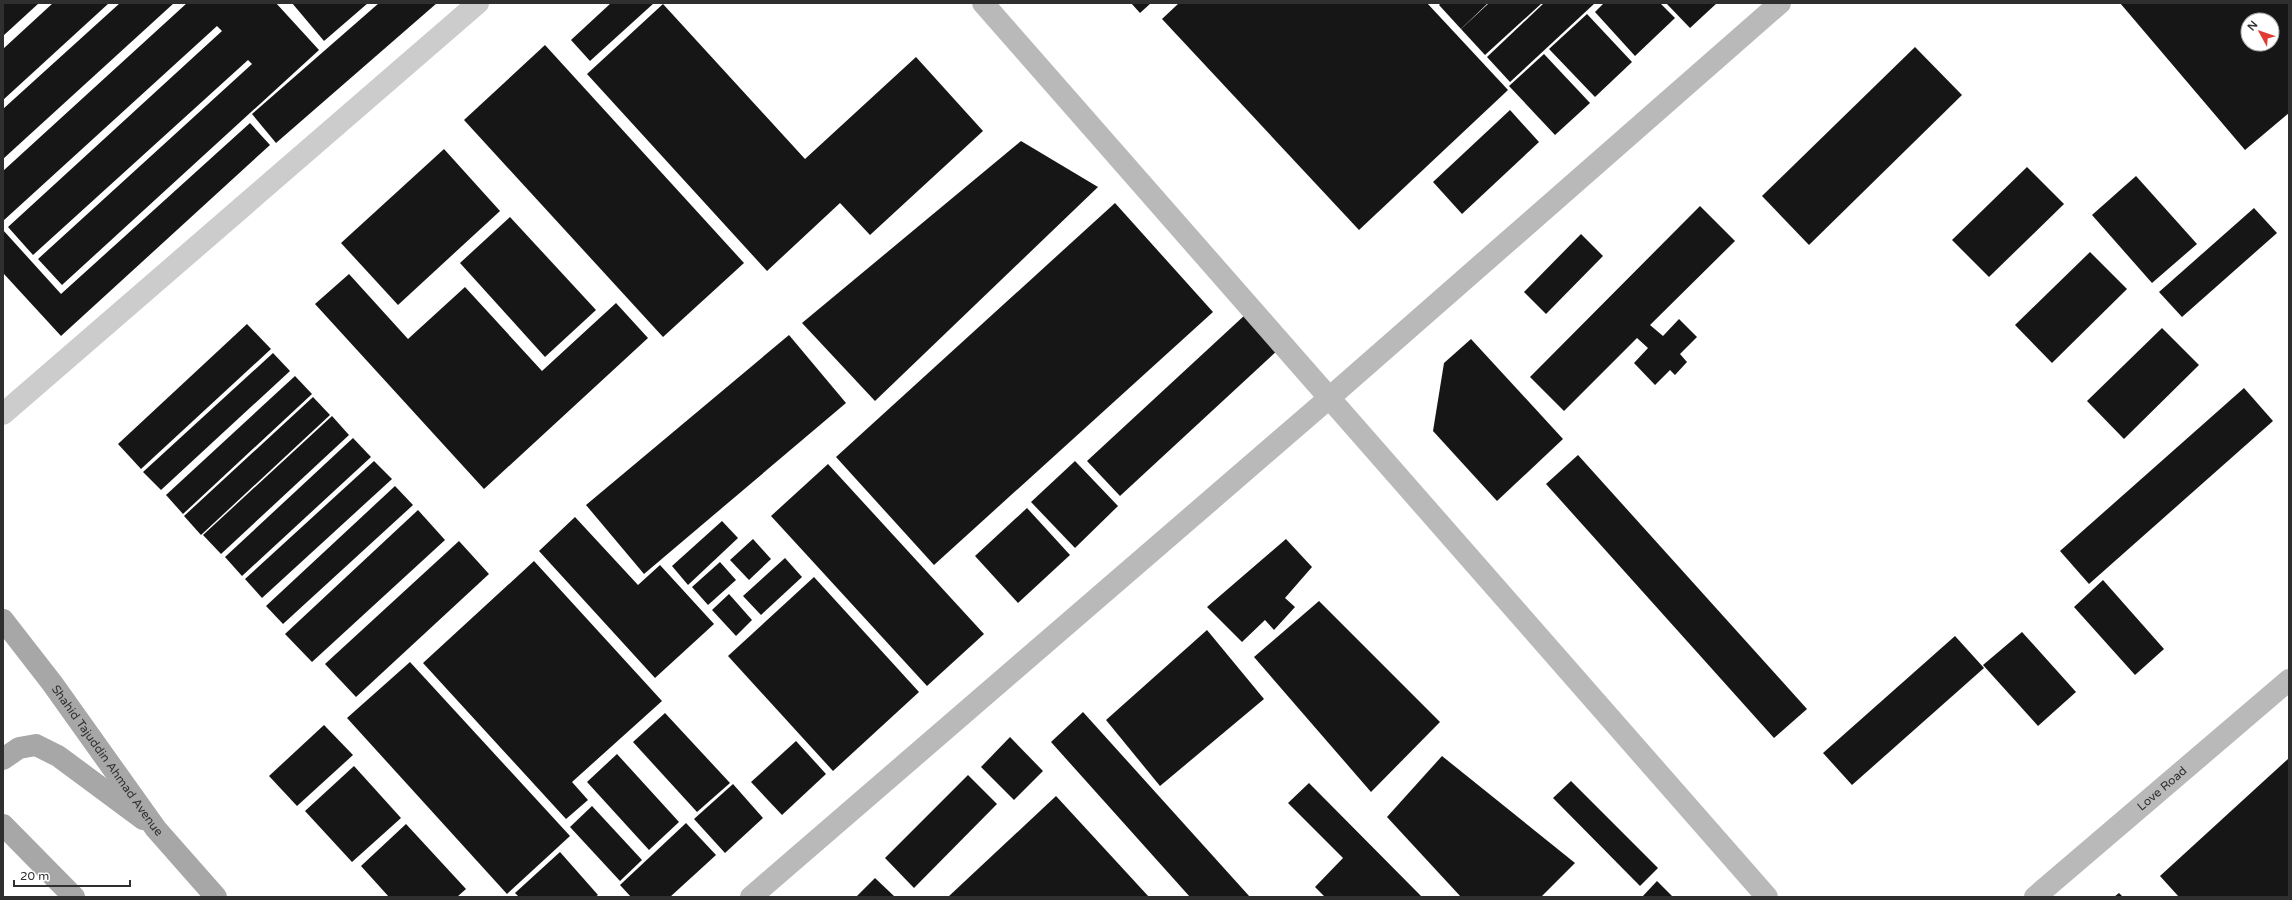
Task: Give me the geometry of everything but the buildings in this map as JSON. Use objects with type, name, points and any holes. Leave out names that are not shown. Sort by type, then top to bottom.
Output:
[{"type":"main road","name":"Shahid Tajuddin Ahmad Avenue","points":[[3,620],[52,683],[156,828],[216,897]]},
{"type":"main road","points":[[3,759],[19,748],[36,745],[58,756],[156,828]]},
{"type":"main road","points":[[3,824],[74,897]]},
{"type":"street","points":[[3,414],[478,3]]},
{"type":"street","points":[[983,3],[1328,399],[1767,897]]},
{"type":"street","points":[[751,897],[1328,399],[1780,3]]},
{"type":"street","name":"Love Road","points":[[2036,897],[2289,680]]}]
